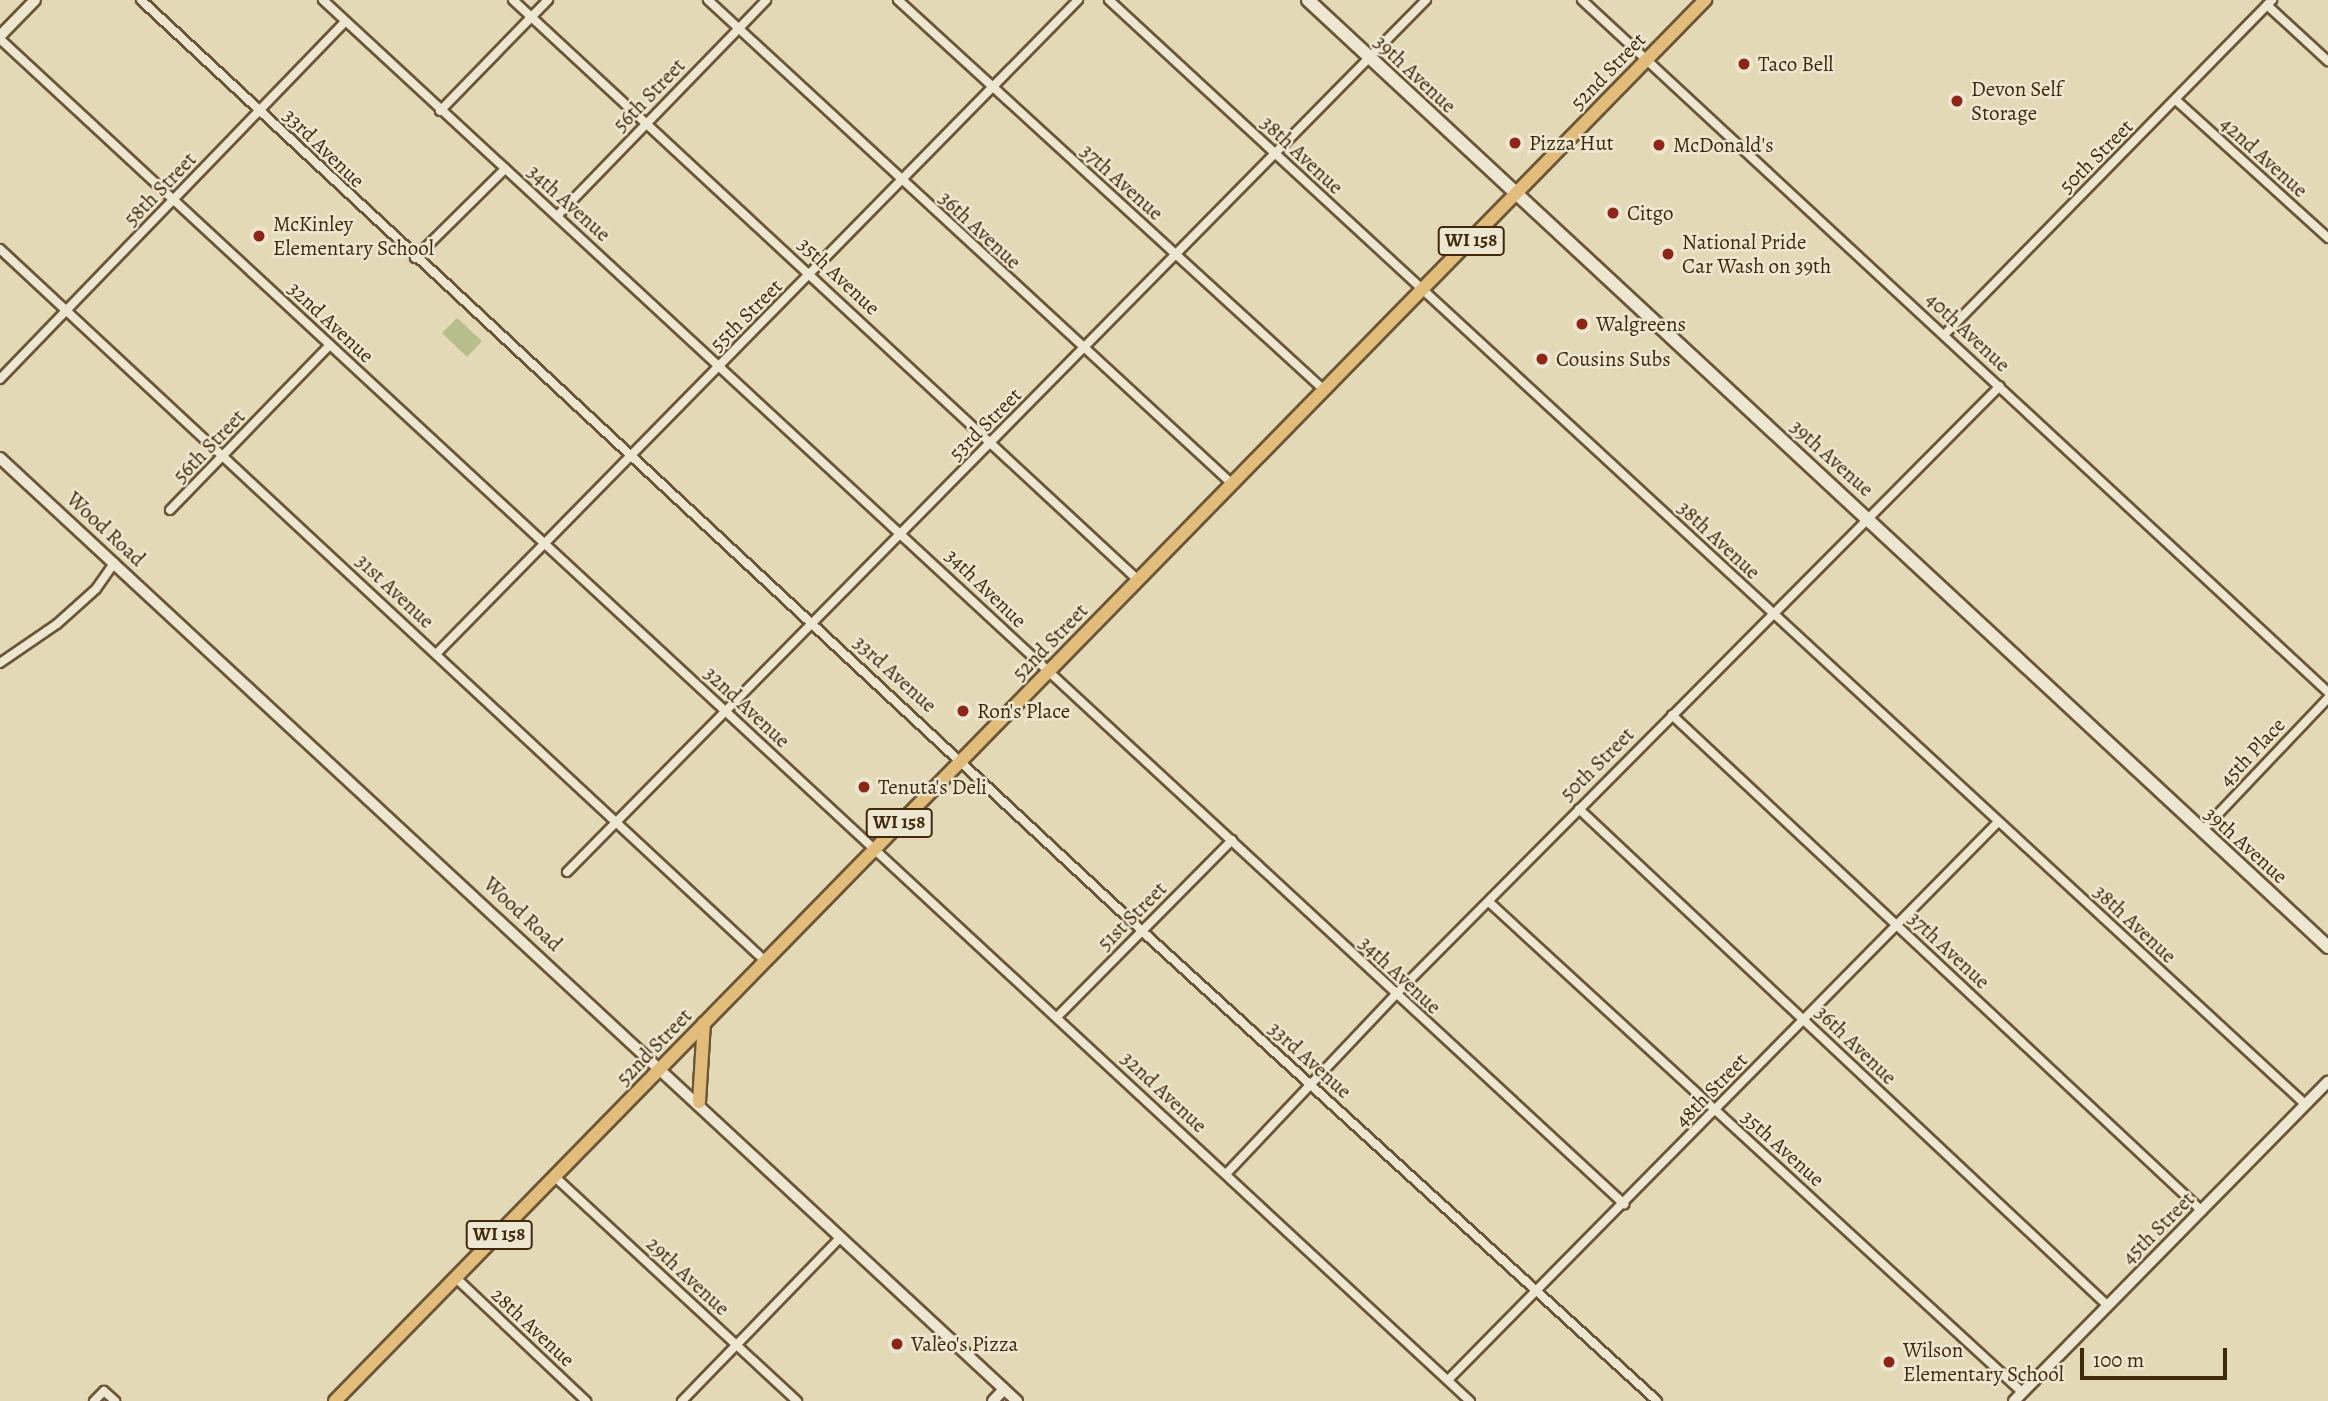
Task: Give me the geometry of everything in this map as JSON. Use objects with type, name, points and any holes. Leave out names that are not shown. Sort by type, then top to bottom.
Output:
[{"type":"main road","name":"39th Avenue","points":[[1308,0],[1516,195],[1868,517],[2328,947]]},
{"type":"main road","name":"52nd Street","points":[[335,1401],[1138,580],[1230,482],[1706,0]]},
{"type":"main road","points":[[699,1102],[704,1023]]},
{"type":"street","points":[[0,38],[35,0]]},
{"type":"street","name":"33rd Avenue","points":[[141,0],[415,258],[962,759],[1143,931],[1657,1401]]},
{"type":"street","name":"34th Avenue","points":[[323,0],[440,111],[558,215],[719,367],[901,532],[1395,995],[1624,1204]]},
{"type":"street","name":"35th Avenue","points":[[513,0],[1138,580]]},
{"type":"street","points":[[440,111],[548,0]]},
{"type":"street","name":"36th Avenue","points":[[708,0],[1230,482]]},
{"type":"street","name":"56th Street","points":[[558,215],[766,0]]},
{"type":"street","name":"37th Avenue","points":[[898,0],[1323,389]]},
{"type":"street","name":"55th Street","points":[[437,653],[1078,0]]},
{"type":"street","name":"38th Avenue","points":[[1109,0],[2305,1104]]},
{"type":"street","name":"53rd Street","points":[[567,872],[901,532],[993,443],[1426,0]]},
{"type":"street","name":"40th Avenue","points":[[1582,0],[1648,58],[2328,692]]},
{"type":"street","points":[[2269,2],[2328,61]]},
{"type":"street","name":"50th Street","points":[[1944,335],[2177,101],[2269,2]]},
{"type":"street","name":"58th Street","points":[[0,379],[345,22]]},
{"type":"street","name":"32nd Avenue","points":[[0,38],[1470,1401]]},
{"type":"street","name":"42nd Avenue","points":[[2177,101],[2328,238]]},
{"type":"street","points":[[415,258],[505,169]]},
{"type":"street","name":"31st Avenue","points":[[0,249],[765,961]]},
{"type":"street","name":"56th Street","points":[[170,510],[330,345]]},
{"type":"street","name":"50th Street","points":[[1226,1174],[1395,995],[2000,386]]},
{"type":"street","name":"Wood Road","points":[[0,458],[699,1102],[1017,1401]]},
{"type":"street","points":[[0,663],[57,624],[96,589],[114,563]]},
{"type":"street","name":"45th Place","points":[[2202,831],[2328,698]]},
{"type":"street","name":"37th Avenue","points":[[1672,715],[2202,1211]]},
{"type":"street","name":"36th Avenue","points":[[1579,809],[2108,1306]]},
{"type":"street","name":"48th Street","points":[[1448,1380],[1997,822]]},
{"type":"street","name":"51st Street","points":[[1057,1017],[1232,841]]},
{"type":"street","name":"35th Avenue","points":[[1489,901],[2022,1392]]},
{"type":"street","name":"45th Street","points":[[2014,1401],[2328,1081]]},
{"type":"street","name":"29th Avenue","points":[[555,1177],[797,1401]]},
{"type":"street","points":[[682,1401],[841,1237]]},
{"type":"street","name":"28th Avenue","points":[[457,1279],[586,1401]]},
{"type":"street","points":[[993,1401],[1004,1390]]},
{"type":"street","points":[[94,1401],[104,1391],[115,1401]]},
{"type":"green space","points":[[457,318],[482,341],[467,357],[442,333]]},
{"type":"place","name":"Taco Bell","points":[[1744,64]]},
{"type":"place","name":"Devon Self Storage","points":[[1957,101]]},
{"type":"place","name":"Pizza Hut","points":[[1515,143]]},
{"type":"place","name":"McDonald's","points":[[1659,145]]},
{"type":"place","name":"Citgo","points":[[1613,213]]},
{"type":"place","name":"McKinley Elementary School","points":[[259,236]]},
{"type":"place","name":"National Pride Car Wash on 39th","points":[[1668,254]]},
{"type":"place","name":"Walgreens","points":[[1582,324]]},
{"type":"place","name":"Cousins Subs","points":[[1542,359]]},
{"type":"place","name":"Ron's Place","points":[[963,711]]},
{"type":"place","name":"Tenuta's Deli","points":[[864,787]]},
{"type":"place","name":"Valeo's Pizza","points":[[897,1344]]},
{"type":"place","name":"Wilson Elementary School","points":[[1889,1362]]}]
